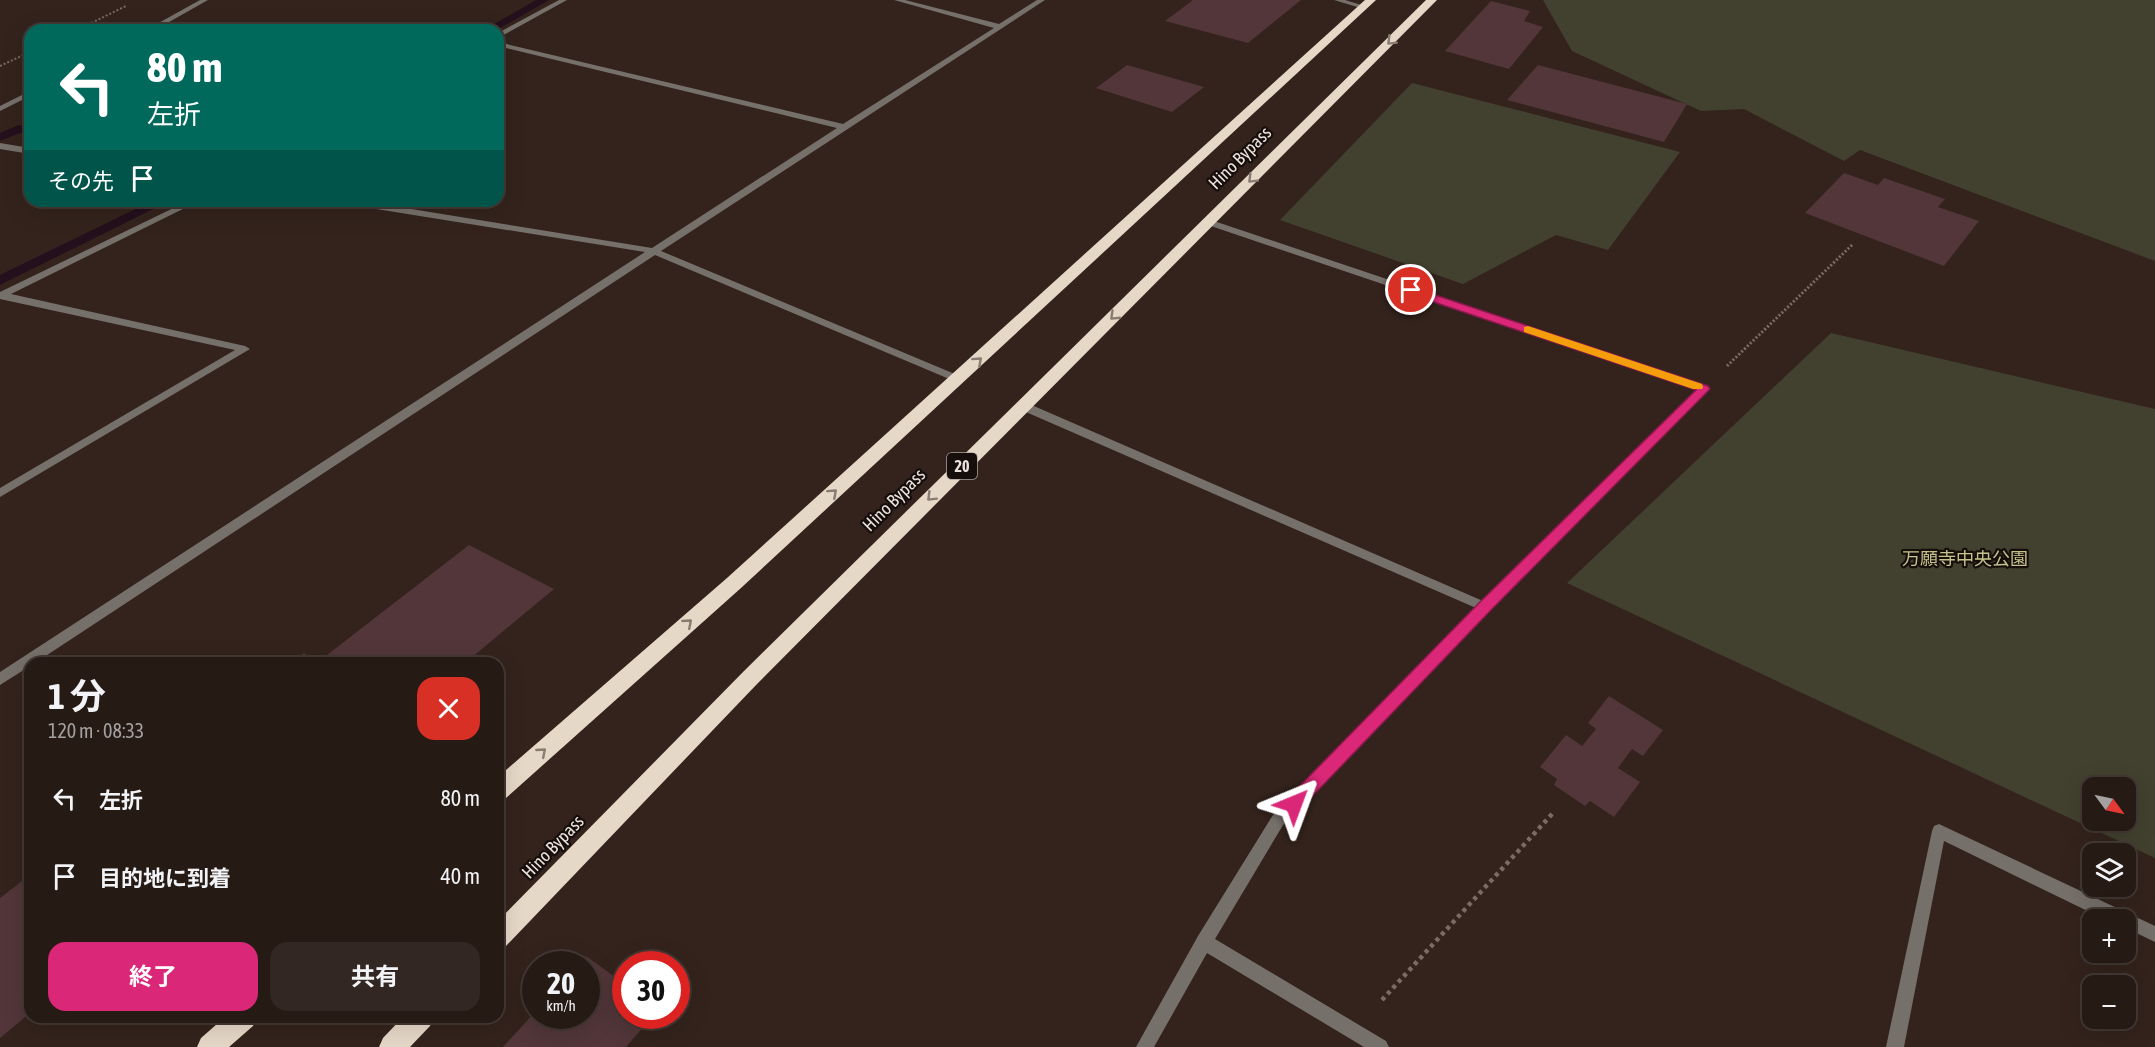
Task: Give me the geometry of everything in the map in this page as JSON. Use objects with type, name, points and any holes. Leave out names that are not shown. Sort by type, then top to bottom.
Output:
[{"type":"highway","name":"Hino Bypass","points":[[504,932],[751,677],[1432,0]]},
{"type":"highway","name":"Hino Bypass","points":[[504,785],[734,583],[1368,3]]},
{"type":"highway","points":[[210,1047],[237,1023]]},
{"type":"highway","points":[[392,1047],[416,1023]]},
{"type":"street","points":[[161,24],[206,0]]},
{"type":"street","points":[[504,33],[564,0]]},
{"type":"street","points":[[897,0],[1000,27]]},
{"type":"street","points":[[34,657],[1042,0]]},
{"type":"street","points":[[1337,0],[1368,3]]},
{"type":"street","points":[[504,45],[844,127]]},
{"type":"street","points":[[0,109],[24,96]]},
{"type":"street","points":[[0,146],[24,150]]},
{"type":"street","points":[[1,295],[183,207]]},
{"type":"street","points":[[381,207],[654,252],[958,380]]},
{"type":"street","points":[[1145,1047],[1204,942],[1278,820],[1485,607],[1704,389],[1208,222]]},
{"type":"street","points":[[0,493],[244,349],[1,295]]},
{"type":"street","points":[[1023,406],[1485,607]]},
{"type":"street","points":[[0,679],[24,663]]},
{"type":"street","points":[[1895,1047],[1939,831],[2102,909]]},
{"type":"street","points":[[2136,925],[2155,934]]},
{"type":"street","points":[[1204,942],[1380,1047]]},
{"type":"path","points":[[89,24],[130,4]]},
{"type":"path","points":[[0,66],[24,55]]},
{"type":"path","points":[[1704,389],[1852,245]]},
{"type":"path","points":[[1353,1031],[1553,813]]},
{"type":"green space","points":[[1543,0],[2155,0],[2155,261],[1860,150],[1844,161],[1744,109],[1701,111],[1572,51]]},
{"type":"green space","points":[[1412,83],[1680,152],[1608,250],[1556,235],[1463,284],[1280,220]]},
{"type":"green space","name":"万願寺中央公園","points":[[1831,333],[2155,409],[2155,858],[2136,849],[2136,843],[2123,843],[2097,831],[2136,831],[2136,777],[2082,777],[2082,824],[1567,583]]},
{"type":"building","points":[[1193,0],[1301,0],[1248,43],[1165,21]]},
{"type":"building","points":[[1491,1],[1530,11],[1524,21],[1543,27],[1509,69],[1445,51]]},
{"type":"building","points":[[1127,65],[1204,87],[1172,112],[1096,88]]},
{"type":"building","points":[[1538,65],[1687,104],[1664,142],[1507,100]]},
{"type":"building","points":[[1844,173],[1878,185],[1884,178],[1945,199],[1938,207],[1979,221],[1944,266],[1805,213]]},
{"type":"building","points":[[469,545],[554,589],[472,657],[329,657],[327,655]]},
{"type":"building","points":[[1609,696],[1663,730],[1643,756],[1632,749],[1618,768],[1640,782],[1614,817],[1590,801],[1585,806],[1554,785],[1557,779],[1540,767],[1566,735],[1582,746],[1596,729],[1588,723]]},
{"type":"building","points":[[24,880],[24,1018],[0,1038],[0,898]]},
{"type":"building","points":[[600,966],[612,975],[612,1029],[642,1029],[626,1047],[503,1047],[522,1026],[522,1029],[600,1029]]},
{"type":"waterway","points":[[500,24],[544,0]]},
{"type":"waterway","points":[[0,137],[19,129],[24,130]]},
{"type":"waterway","points":[[0,281],[150,207]]},
{"type":"slow traffic","points":[[1528,330],[1697,387]]},
{"type":"route","points":[[1294,804],[1485,607],[1704,389],[1411,290]]}]
